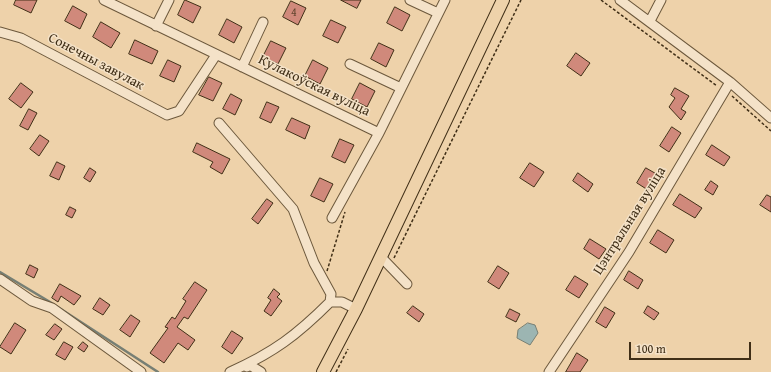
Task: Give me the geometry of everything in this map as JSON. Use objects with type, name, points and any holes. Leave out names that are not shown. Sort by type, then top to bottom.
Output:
[{"type":"main road","points":[[323,372],[356,309],[385,261],[503,0]]},
{"type":"street","name":"Кулакоўская вуліца","points":[[104,0],[156,26],[214,58],[242,67],[377,137],[444,0]]},
{"type":"street","points":[[156,26],[169,0]]},
{"type":"street","points":[[410,0],[438,13]]},
{"type":"street","points":[[620,0],[730,82],[771,118]]},
{"type":"street","points":[[650,21],[661,0]]},
{"type":"street","points":[[242,67],[264,22]]},
{"type":"street","name":"Сонечны завулак","points":[[0,32],[21,38],[167,115],[179,111],[214,58]]},
{"type":"street","points":[[350,64],[401,88]]},
{"type":"street","name":"Цэнтральная вуліца","points":[[549,372],[629,252],[730,82]]},
{"type":"street","points":[[219,123],[293,209],[314,263],[330,294],[330,302],[308,325],[279,347],[246,368],[230,372]]},
{"type":"street","points":[[332,218],[377,137]]},
{"type":"street","points":[[385,261],[407,284]]},
{"type":"street","points":[[0,279],[32,300],[52,308],[141,372]]},
{"type":"street","points":[[330,302],[342,302],[356,309]]},
{"type":"street","points":[[246,368],[261,372]]},
{"type":"path","points":[[385,261],[521,0]]},
{"type":"path","points":[[602,0],[725,91],[771,131]]},
{"type":"path","points":[[324,280],[346,214],[340,202]]},
{"type":"path","points":[[336,372],[350,344]]},
{"type":"water","points":[[528,323],[535,325],[538,333],[530,345],[517,338],[518,330]]},
{"type":"building","points":[[16,0],[37,0],[31,13],[14,5]]},
{"type":"building","points":[[185,0],[201,7],[193,23],[178,15]]},
{"type":"building","points":[[341,0],[361,0],[357,8]]},
{"type":"building","points":[[291,1],[306,8],[298,25],[283,17]]},
{"type":"building","points":[[73,6],[87,14],[80,29],[65,21]]},
{"type":"building","points":[[395,7],[410,15],[402,31],[387,23]]},
{"type":"building","points":[[227,19],[242,27],[234,43],[219,35]]},
{"type":"building","points":[[331,20],[346,27],[338,43],[323,36]]},
{"type":"building","points":[[101,22],[120,33],[111,48],[93,37]]},
{"type":"building","points":[[135,40],[158,51],[152,64],[129,54]]},
{"type":"building","points":[[271,41],[286,48],[278,64],[263,57]]},
{"type":"building","points":[[379,43],[394,50],[386,67],[371,59]]},
{"type":"building","points":[[576,53],[590,63],[581,76],[567,66]]},
{"type":"building","points":[[168,60],[181,66],[174,82],[160,76]]},
{"type":"building","points":[[313,60],[328,68],[320,84],[305,76]]},
{"type":"building","points":[[209,77],[222,83],[213,101],[199,95]]},
{"type":"building","points":[[21,83],[33,92],[21,108],[9,99]]},
{"type":"building","points":[[360,83],[375,91],[367,107],[352,99]]},
{"type":"building","points":[[675,88],[689,96],[681,109],[686,112],[681,120],[669,107],[675,98],[671,95]]},
{"type":"building","points":[[231,94],[242,100],[235,115],[223,109]]},
{"type":"building","points":[[267,102],[279,107],[271,123],[260,118]]},
{"type":"building","points":[[29,109],[37,113],[28,130],[20,126]]},
{"type":"building","points":[[292,118],[310,126],[305,139],[286,130]]},
{"type":"building","points":[[672,127],[681,133],[669,152],[660,146]]},
{"type":"building","points":[[40,135],[49,141],[39,156],[30,149]]},
{"type":"building","points":[[340,139],[354,145],[345,163],[332,157]]},
{"type":"building","points":[[197,143],[230,159],[222,174],[210,167],[213,162],[193,152]]},
{"type":"building","points":[[712,145],[730,157],[724,166],[706,155]]},
{"type":"building","points":[[57,162],[65,166],[59,180],[50,176]]},
{"type":"building","points":[[530,163],[544,172],[534,187],[520,178]]},
{"type":"building","points":[[90,168],[96,172],[90,182],[84,178]]},
{"type":"building","points":[[646,168],[660,176],[651,192],[637,183]]},
{"type":"building","points":[[578,173],[593,184],[588,192],[573,181]]},
{"type":"building","points":[[320,178],[333,184],[324,202],[311,196]]},
{"type":"building","points":[[711,181],[718,186],[713,195],[705,190]]},
{"type":"building","points":[[680,194],[702,208],[695,218],[673,205]]},
{"type":"building","points":[[767,195],[771,197],[771,212],[760,205]]},
{"type":"building","points":[[267,199],[273,203],[258,224],[252,219]]},
{"type":"building","points":[[70,207],[76,210],[72,218],[66,215]]},
{"type":"building","points":[[658,230],[674,240],[666,253],[650,243]]},
{"type":"building","points":[[590,239],[606,249],[599,259],[584,249]]},
{"type":"building","points":[[30,265],[38,269],[34,278],[26,274]]},
{"type":"building","points":[[498,266],[509,273],[499,289],[488,282]]},
{"type":"building","points":[[629,271],[643,280],[638,289],[624,280]]},
{"type":"building","points":[[575,276],[588,284],[579,298],[566,290]]},
{"type":"building","points":[[195,282],[207,290],[188,319],[184,317],[177,327],[195,340],[188,350],[178,343],[164,363],[150,353],[168,328],[165,327],[172,317],[175,319],[186,301],[183,299]]},
{"type":"building","points":[[60,284],[81,296],[74,305],[61,296],[58,302],[52,298]]},
{"type":"building","points":[[274,289],[280,294],[277,297],[282,301],[271,316],[264,311],[271,300],[268,298]]},
{"type":"building","points":[[100,298],[110,305],[103,315],[93,309]]},
{"type":"building","points":[[413,306],[424,314],[419,322],[407,313]]},
{"type":"building","points":[[648,306],[659,313],[654,320],[644,313]]},
{"type":"building","points":[[605,307],[615,313],[606,328],[596,322]]},
{"type":"building","points":[[510,309],[520,314],[516,322],[506,317]]},
{"type":"building","points":[[131,315],[140,321],[130,337],[120,330]]},
{"type":"building","points":[[15,323],[26,330],[11,354],[0,347]]},
{"type":"building","points":[[55,324],[62,329],[54,340],[46,335]]},
{"type":"building","points":[[232,331],[243,338],[232,354],[222,347]]},
{"type":"building","points":[[64,342],[73,347],[65,360],[56,355]]},
{"type":"building","points":[[83,342],[88,346],[84,352],[78,348]]},
{"type":"building","points":[[577,353],[588,360],[580,372],[566,372]]},
{"type":"waterway","points":[[0,272],[50,302],[158,372]]}]
